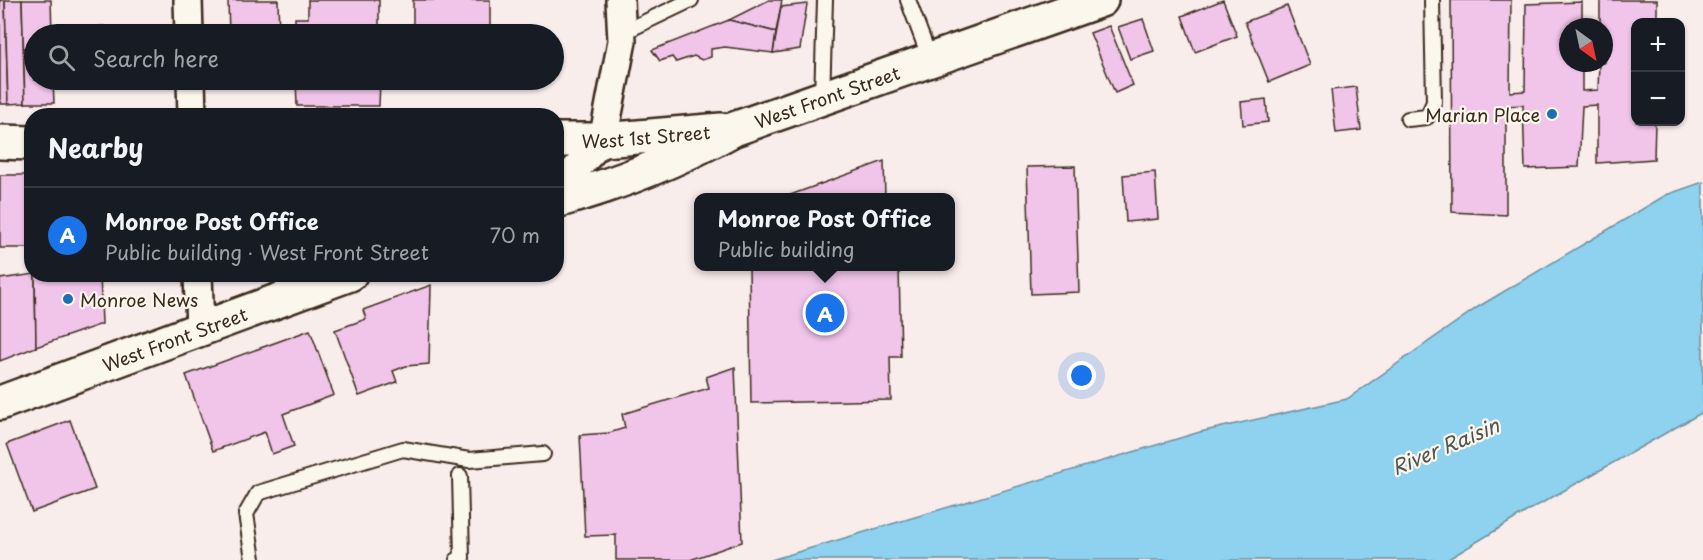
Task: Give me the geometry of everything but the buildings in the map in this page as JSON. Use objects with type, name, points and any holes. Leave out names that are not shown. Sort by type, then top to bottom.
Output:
[{"type":"street","points":[[188,0],[189,24]]},
{"type":"street","points":[[564,181],[603,140],[622,33],[620,0]]},
{"type":"street","name":"West Front Street","points":[[564,199],[588,192],[693,152],[734,129],[931,61],[1042,11],[1101,0]]},
{"type":"street","points":[[191,90],[192,108]]},
{"type":"street","name":"West 1st Street","points":[[564,140],[603,140],[734,129]]},
{"type":"street","points":[[0,142],[24,143]]},
{"type":"street","points":[[198,282],[200,329]]},
{"type":"street","name":"West Front Street","points":[[0,403],[328,282]]},
{"type":"lane","points":[[822,98],[825,0]]},
{"type":"lane","points":[[908,0],[931,61]]},
{"type":"lane","points":[[1408,119],[1427,117],[1434,102],[1432,0]]},
{"type":"lane","points":[[622,33],[680,1]]},
{"type":"lane","points":[[253,559],[246,514],[258,493],[403,449],[469,460],[543,454]]},
{"type":"lane","points":[[457,560],[462,558],[460,476]]},
{"type":"water","name":"River Raisin","points":[[1703,182],[1703,412],[1526,512],[1447,560],[771,560],[1200,432],[1347,399],[1478,307],[1666,195]]},
{"type":"place","name":"Marian Place","points":[[1552,114]]},
{"type":"place","name":"Monroe News","points":[[68,299]]},
{"type":"place","name":"Monroe Post Office","points":[[825,313]]}]
